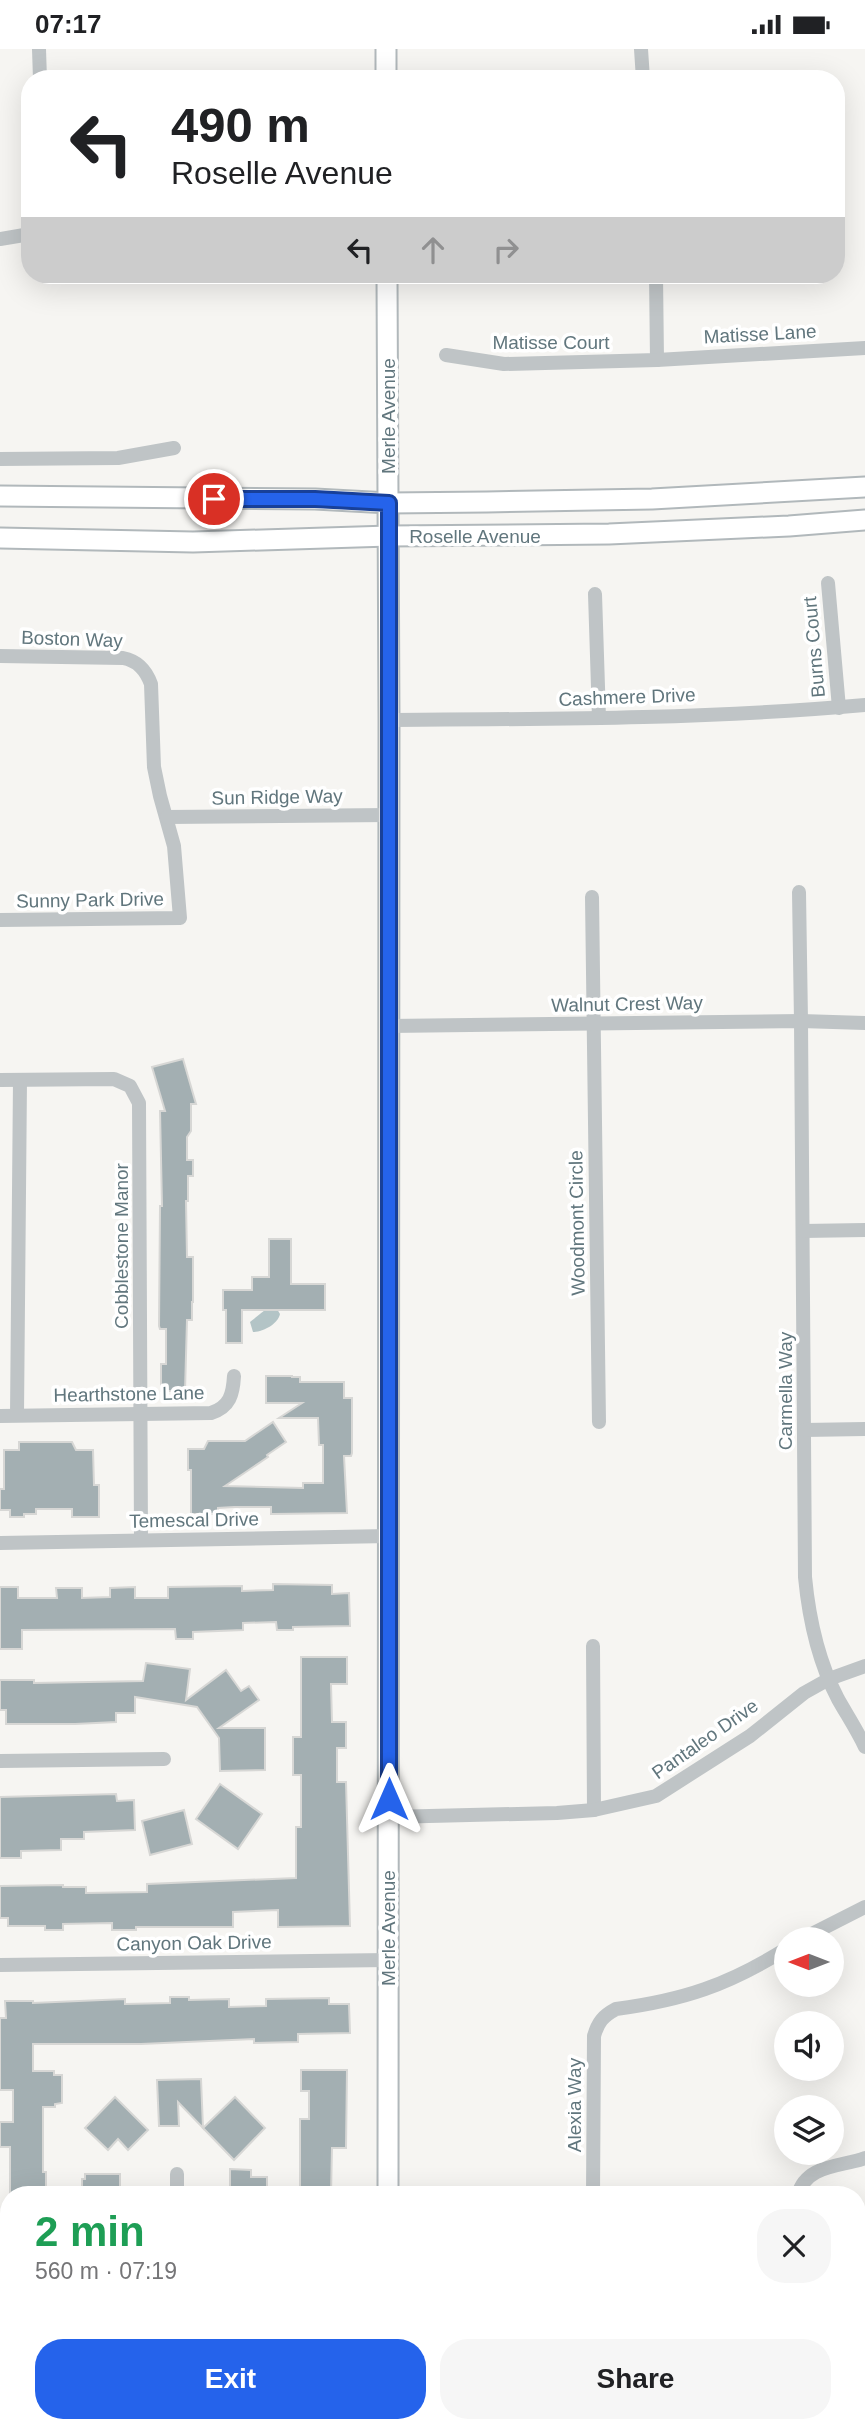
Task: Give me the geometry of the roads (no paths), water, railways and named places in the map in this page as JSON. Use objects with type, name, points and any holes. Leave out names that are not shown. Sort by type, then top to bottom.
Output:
[{"type":"street","points":[[39,49],[40,70]]},
{"type":"street","points":[[386,49],[386,70]]},
{"type":"street","points":[[641,49],[642,70]]},
{"type":"street","points":[[0,239],[21,236]]},
{"type":"street","name":"Merle Avenue","points":[[387,284],[388,2186]]},
{"type":"street","points":[[656,284],[657,360]]},
{"type":"street","name":"Matisse Lane","points":[[657,360],[865,348]]},
{"type":"street","name":"Matisse Court","points":[[446,355],[504,364],[657,360]]},
{"type":"street","points":[[0,459],[118,458],[174,448]]},
{"type":"street","name":"Roselle Avenue","points":[[0,496],[315,499],[389,503],[652,499],[865,487]]},
{"type":"street","name":"Roselle Avenue","points":[[0,538],[192,542],[609,534],[865,520]]},
{"type":"street","name":"Burns Court","points":[[828,583],[839,708]]},
{"type":"street","points":[[596,594],[599,718]]},
{"type":"street","name":"Boston Way","points":[[0,656],[123,658],[141,666],[152,684],[154,767],[167,817]]},
{"type":"street","name":"Cashmere Drive","points":[[389,720],[599,718],[865,705]]},
{"type":"street","name":"Sun Ridge Way","points":[[167,817],[389,814]]},
{"type":"street","name":"Sunny Park Drive","points":[[0,920],[180,918],[174,845],[167,817]]},
{"type":"street","name":"Carmella Way","points":[[799,893],[807,1605],[816,1643],[829,1679],[865,1747]]},
{"type":"street","name":"Woodmont Circle","points":[[593,897],[599,1422]]},
{"type":"street","name":"Walnut Crest Way","points":[[389,1026],[802,1021],[865,1023]]},
{"type":"street","name":"Cobblestone Manor","points":[[0,1080],[114,1079],[130,1086],[139,1103],[141,1540]]},
{"type":"street","points":[[17,1415],[20,1080]]},
{"type":"street","points":[[803,1231],[865,1230]]},
{"type":"street","name":"Hearthstone Lane","points":[[0,1416],[211,1413],[219,1411],[228,1403],[233,1393],[234,1376]]},
{"type":"street","points":[[804,1430],[865,1429]]},
{"type":"street","name":"Temescal Drive","points":[[0,1543],[389,1536]]},
{"type":"street","points":[[593,1646],[594,1810]]},
{"type":"street","name":"Pantaleo Drive","points":[[389,1817],[557,1813],[594,1810],[656,1796],[750,1736],[804,1693],[829,1679],[865,1666]]},
{"type":"street","points":[[0,1761],[164,1759]]},
{"type":"street","points":[[826,1927],[865,1907]]},
{"type":"street","name":"Alexia Way","points":[[593,2186],[594,2036],[597,2024],[616,2009],[679,1999],[716,1987],[774,1956]]},
{"type":"street","name":"Canyon Oak Drive","points":[[0,1965],[388,1960]]},
{"type":"street","points":[[803,2186],[820,2169],[865,2158]]},
{"type":"street","points":[[177,2174],[177,2186]]}]
